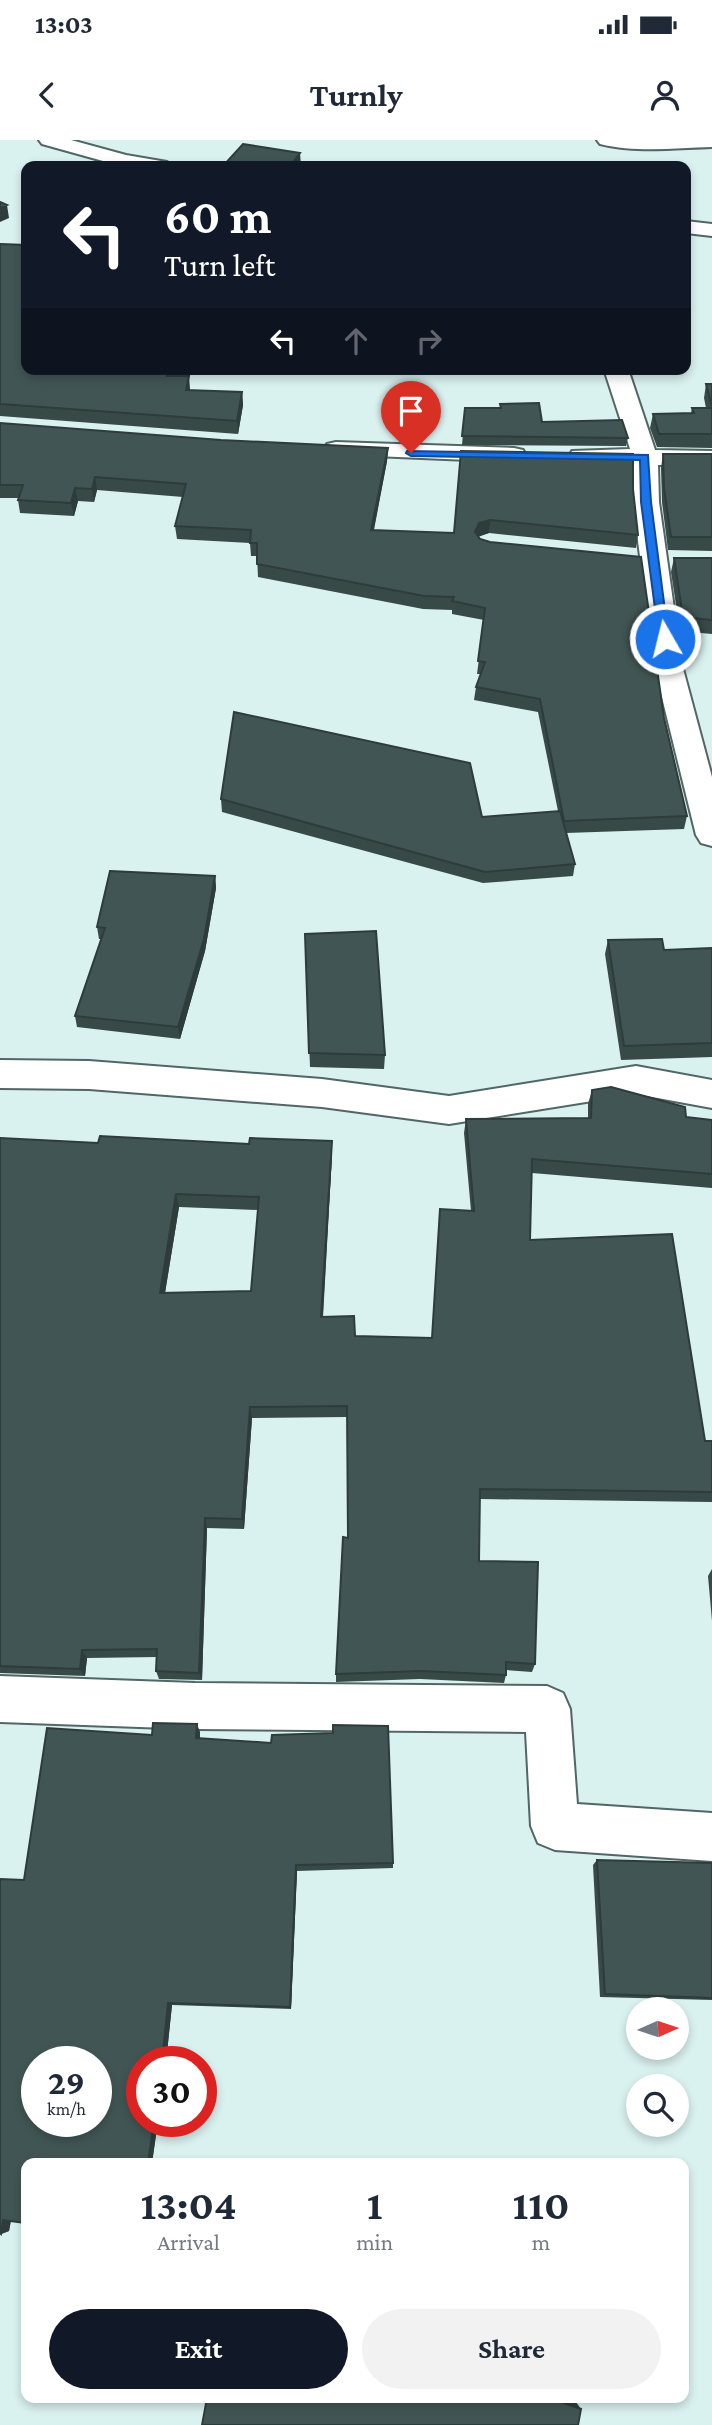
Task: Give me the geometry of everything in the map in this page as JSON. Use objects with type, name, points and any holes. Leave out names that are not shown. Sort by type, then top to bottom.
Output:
[{"type":"street","points":[[49,140],[124,161]]},
{"type":"street","points":[[607,140],[644,143],[712,141]]},
{"type":"street","points":[[691,228],[712,230]]},
{"type":"street","points":[[618,375],[645,457],[646,502],[666,561],[668,665],[712,835]]},
{"type":"street","points":[[317,448],[534,456]]},
{"type":"street","points":[[562,456],[712,458]]},
{"type":"street","points":[[627,558],[666,561]]},
{"type":"street","points":[[0,1074],[89,1074],[322,1093],[449,1110],[636,1080],[712,1094]]},
{"type":"street","points":[[0,1699],[195,1706],[547,1709],[555,1826],[712,1836]]},
{"type":"building","points":[[243,144],[300,153],[294,161],[228,161]]},
{"type":"building","points":[[0,244],[21,245],[21,375],[189,376],[186,390],[242,392],[237,421],[0,404]]},
{"type":"building","points":[[706,384],[712,384],[712,406]]},
{"type":"building","points":[[539,403],[542,422],[622,420],[628,438],[462,436],[465,408],[501,408],[500,404]]},
{"type":"building","points":[[692,408],[712,408],[712,434],[659,434],[653,414],[694,413]]},
{"type":"building","points":[[0,423],[221,440],[388,448],[371,530],[454,533],[461,451],[633,454],[633,489],[638,535],[490,520],[479,523],[475,532],[480,539],[490,542],[641,557],[664,718],[687,816],[564,821],[540,699],[476,687],[485,662],[478,661],[485,608],[452,601],[454,597],[424,596],[257,564],[257,543],[250,543],[251,530],[175,526],[186,484],[95,477],[92,489],[75,488],[71,503],[18,500],[23,485],[0,485]]},
{"type":"building","points":[[663,454],[712,454],[712,537],[671,537],[664,488]]},
{"type":"building","points":[[674,558],[712,558],[712,620],[683,617]]},
{"type":"building","points":[[234,712],[470,763],[482,817],[560,811],[575,864],[485,872],[221,799]]},
{"type":"building","points":[[110,871],[215,876],[204,939],[178,1027],[75,1016],[105,928],[97,927]]},
{"type":"building","points":[[376,931],[385,1055],[309,1053],[305,934]]},
{"type":"building","points":[[662,939],[664,950],[712,948],[712,1043],[624,1046],[608,940]]},
{"type":"building","points":[[611,1087],[685,1107],[686,1117],[712,1120],[712,1174],[532,1159],[530,1240],[672,1234],[705,1441],[712,1441],[712,1492],[480,1489],[479,1561],[538,1562],[535,1664],[506,1662],[506,1675],[421,1671],[336,1674],[343,1537],[348,1538],[347,1406],[250,1407],[242,1519],[205,1518],[199,1673],[156,1671],[157,1649],[82,1650],[80,1669],[0,1666],[0,1138],[98,1143],[100,1136],[249,1144],[250,1138],[332,1141],[321,1317],[354,1316],[355,1336],[432,1338],[440,1209],[474,1211],[466,1119],[591,1118],[592,1090]],"holes":[[[176,1194],[259,1197],[251,1291],[160,1293]]]},
{"type":"building","points":[[153,1723],[197,1724],[196,1738],[271,1743],[272,1735],[333,1733],[333,1725],[388,1726],[393,1863],[296,1865],[290,2007],[168,2003],[164,2046],[126,2046],[126,2137],[152,2137],[149,2158],[21,2158],[21,2222],[3,2220],[1,2234],[0,1879],[24,1880],[47,1728],[152,1735]]},
{"type":"building","points":[[597,1860],[712,1863],[712,1998],[605,1994]]},
{"type":"building","points":[[206,2403],[564,2403],[581,2409],[578,2425],[202,2425]]},
{"type":"route","points":[[411,453],[645,457],[646,502],[665,639]]}]
